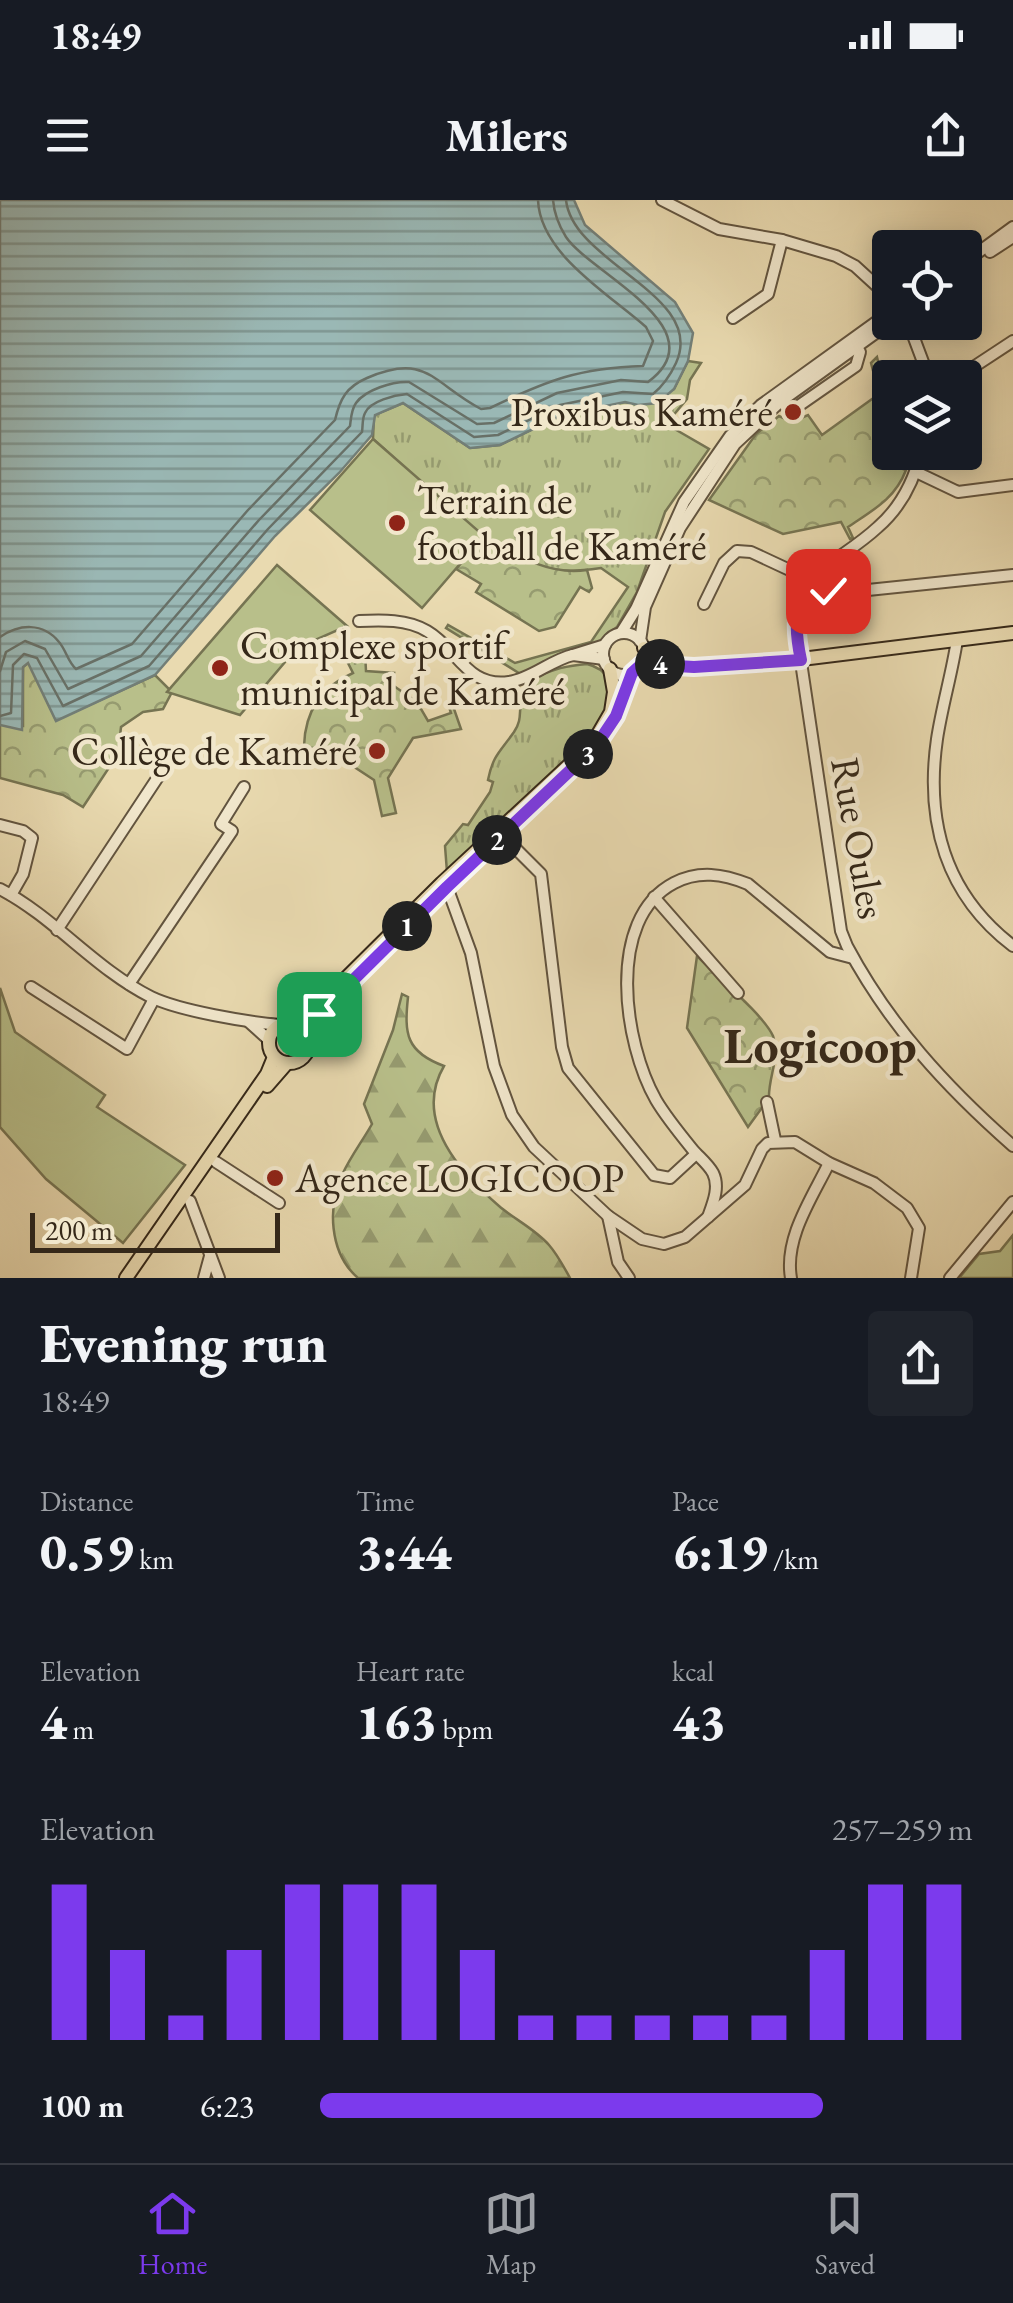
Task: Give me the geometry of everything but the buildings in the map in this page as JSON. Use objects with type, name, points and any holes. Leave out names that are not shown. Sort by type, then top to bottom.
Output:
[{"type":"main road","points":[[280,1060],[296,1062],[305,1056],[310,1045],[307,1033],[319,1014],[596,746],[616,716],[637,668],[801,660],[1013,633]]},
{"type":"main road","points":[[642,644],[694,667]]},
{"type":"main road","points":[[280,1060],[270,1040],[286,1024],[313,1011],[442,882],[593,743],[611,712],[614,692],[606,664]]},
{"type":"main road","points":[[286,1024],[307,1033]]},
{"type":"main road","points":[[136,1278],[271,1080],[280,1060]]},
{"type":"main road","points":[[126,1278],[280,1060]]},
{"type":"street","points":[[662,200],[719,229],[782,240],[836,256],[872,282]]},
{"type":"street","points":[[982,250],[1013,228]]},
{"type":"street","points":[[982,258],[1013,236]]},
{"type":"street","points":[[734,318],[768,294],[782,240]]},
{"type":"street","points":[[620,633],[636,609],[684,502],[730,436],[748,416],[778,398],[872,326]]},
{"type":"street","points":[[778,398],[787,408],[796,407],[856,366],[858,348],[872,337]]},
{"type":"street","points":[[982,362],[1013,342]]},
{"type":"street","points":[[573,655],[606,664],[621,674],[637,668],[646,606],[694,502],[735,444],[778,398]]},
{"type":"street","points":[[811,582],[832,559],[878,528],[898,506],[916,472],[958,492],[1013,485]]},
{"type":"street","points":[[704,604],[724,563],[737,551],[751,552],[839,593],[1013,574]]},
{"type":"street","name":"Rue Oules","points":[[811,582],[799,602],[796,621],[842,931],[854,958],[917,1054],[1012,1146]]},
{"type":"street","points":[[359,620],[390,620],[424,630],[472,674],[491,683],[516,681],[604,645],[620,633],[632,634],[642,644]]},
{"type":"street","points":[[957,640],[934,771],[942,849],[950,873],[984,923],[1013,946]]},
{"type":"street","points":[[604,645],[606,664]]},
{"type":"street","points":[[57,930],[160,774],[167,755]]},
{"type":"street","points":[[129,984],[232,830],[221,824],[244,787]]},
{"type":"street","points":[[0,825],[23,831],[32,838],[23,874],[12,895]]},
{"type":"street","points":[[502,835],[541,874],[562,1047],[574,1077],[654,1175],[670,1178],[696,1154]]},
{"type":"street","points":[[708,1218],[716,1184],[712,1170],[657,1102],[635,1054],[630,1032],[630,952],[641,920],[654,897],[683,878],[701,874],[734,878],[748,884],[830,952],[854,958]]},
{"type":"street","points":[[447,887],[478,978],[494,1066],[512,1115],[534,1147],[608,1216],[642,1239],[664,1244],[685,1237],[746,1185],[762,1149],[775,1140],[794,1142],[828,1163],[874,1183],[908,1208],[919,1228],[911,1278]]},
{"type":"street","points":[[0,889],[154,999],[248,1022],[286,1024]]},
{"type":"street","points":[[654,897],[738,994]]},
{"type":"street","points":[[31,988],[126,1050],[154,999]]},
{"type":"street","points":[[248,1022],[270,1040]]},
{"type":"street","points":[[767,1102],[775,1140]]},
{"type":"street","points":[[216,1162],[280,1204]]},
{"type":"street","points":[[792,1278],[789,1265],[794,1237],[828,1163]]},
{"type":"street","points":[[950,1278],[1013,1199]]},
{"type":"street","points":[[190,1201],[219,1278]]},
{"type":"street","points":[[608,1216],[618,1262],[629,1278]]},
{"type":"street","points":[[204,1278],[210,1256]]},
{"type":"green space","points":[[688,361],[701,363],[690,380],[687,399],[666,424],[709,449],[665,512],[637,592],[617,627],[600,642],[543,662],[522,675],[446,628],[448,625],[515,663],[591,642],[628,587],[601,568],[548,568],[496,544],[373,439],[374,415],[403,403],[470,448],[500,445],[562,415],[625,402],[638,405],[674,389]]},
{"type":"green space","points":[[872,399],[872,470],[906,470],[889,496],[848,527],[853,538],[841,522],[783,534],[709,500],[756,434],[779,416],[792,422],[808,415],[822,435]]},
{"type":"green space","name":"Terrain de football de Kaméré","points":[[373,439],[484,536],[422,608],[310,510]]},
{"type":"green space","points":[[484,536],[546,567],[587,570],[592,588],[589,592],[580,587],[555,627],[539,631],[476,592],[481,584],[456,569]]},
{"type":"green space","points":[[277,565],[347,626],[297,648],[240,715],[167,692]]},
{"type":"green space","points":[[365,652],[366,671],[394,673],[391,684],[417,702],[428,721],[451,713],[449,707],[453,706],[461,729],[413,738],[388,778],[396,813],[382,816],[374,780],[336,755],[289,767],[286,748],[304,746],[317,702],[332,685],[353,673],[345,657]]},
{"type":"green space","points":[[29,662],[56,720],[155,675],[172,692],[163,709],[143,712],[121,727],[118,754],[83,807],[63,795],[0,778],[0,724],[23,726],[23,667]]},
{"type":"green space","points":[[587,664],[600,670],[610,689],[604,714],[584,747],[447,872],[445,846],[463,824],[468,825],[490,792],[492,765],[517,728],[524,691],[547,672]]},
{"type":"green space","points":[[697,956],[749,1006],[773,1036],[776,1051],[769,1098],[748,1127],[687,1028]]},
{"type":"green space","points":[[0,988],[15,1032],[105,1095],[97,1107],[185,1165],[123,1243],[46,1179],[0,1127]]},
{"type":"green space","points":[[402,994],[408,997],[410,1040],[422,1055],[444,1066],[434,1105],[444,1143],[484,1192],[549,1245],[570,1278],[358,1278],[348,1268],[336,1242],[335,1200],[343,1173],[372,1124],[364,1104],[393,1030]]},
{"type":"green space","points":[[1013,1235],[1013,1278],[959,1278],[979,1254],[1000,1251]]},
{"type":"water","points":[[0,200],[574,200],[585,225],[675,302],[693,333],[688,361],[674,389],[658,403],[625,402],[562,415],[500,445],[470,448],[403,403],[375,415],[372,435],[275,536],[155,675],[56,721],[28,663],[23,667],[22,730],[0,725]]},
{"type":"place","name":"Proxibus Kaméré","points":[[793,412]]},
{"type":"place","name":"Terrain de football de Kaméré","points":[[397,523]]},
{"type":"place","name":"Complexe sportif municipal de Kaméré","points":[[220,668]]},
{"type":"place","name":"Collège de Kaméré","points":[[377,751]]},
{"type":"place","name":"Agence LOGICOOP","points":[[275,1178]]},
{"type":"district","name":"Logicoop","points":[[820,1045]]},
{"type":"route","points":[[319,1014],[596,746],[616,716],[632,673],[642,664],[694,667],[801,660],[796,621],[799,602],[811,582],[828,591]]}]
